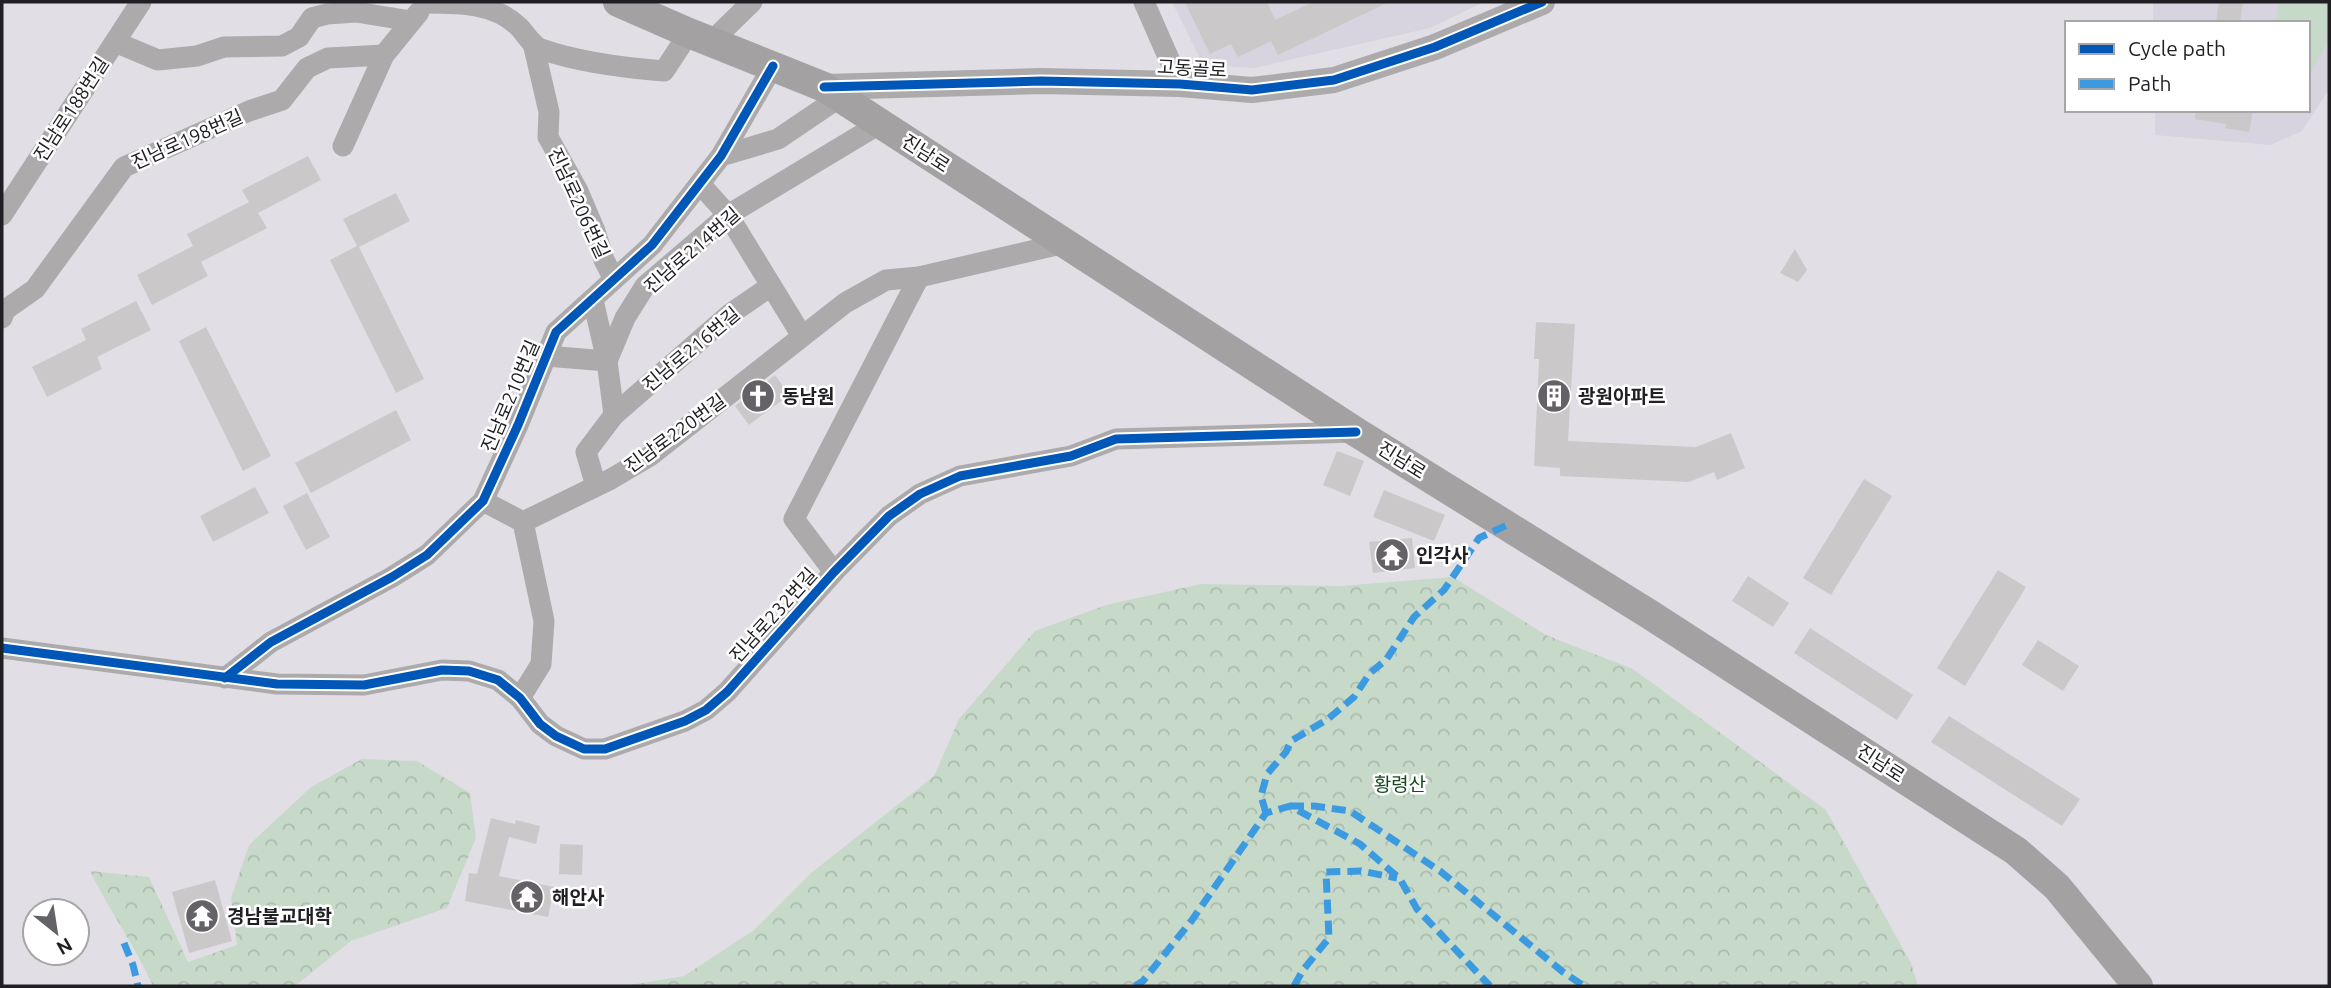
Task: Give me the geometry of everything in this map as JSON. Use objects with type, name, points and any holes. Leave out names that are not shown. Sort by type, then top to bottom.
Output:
[{"type":"main road","name":"진남로","points":[[618,2],[832,92],[1356,432],[1649,614],[2016,851],[2057,887],[2138,986]]},
{"type":"street","name":"진남로188번길","points":[[2,215],[141,2]]},
{"type":"street","points":[[343,146],[384,55],[428,2],[462,3],[492,10],[517,24],[538,49],[618,67],[664,71],[700,38],[752,2]]},
{"type":"street","name":"고동골로","points":[[1144,2],[1180,84]]},
{"type":"street","name":"고동골로","points":[[832,92],[1041,80],[1180,84],[1252,90],[1334,80],[1435,47],[1542,2]]},
{"type":"street","points":[[115,42],[158,60],[197,56],[225,47],[282,46],[299,37],[312,18],[327,14],[356,12],[411,21]]},
{"type":"street","name":"진남로206번길","points":[[533,43],[550,112],[548,137],[578,191],[614,279]]},
{"type":"street","name":"진남로198번길","points":[[2,318],[5,310],[35,289],[124,167],[249,111],[282,100],[307,68],[328,58],[384,55]]},
{"type":"street","name":"진남로210번길","points":[[225,678],[271,642],[392,577],[427,555],[483,500],[556,332],[652,245],[722,156],[773,66]]},
{"type":"street","points":[[722,156],[778,139],[832,92]]},
{"type":"street","name":"진남로214번길","points":[[607,361],[625,318],[645,286],[728,215],[881,124]]},
{"type":"street","points":[[700,184],[728,215],[802,336]]},
{"type":"street","name":"진남로220번길","points":[[523,522],[650,456],[802,336],[866,290],[886,280],[919,277],[1065,243]]},
{"type":"street","points":[[834,572],[793,519],[919,277]]},
{"type":"street","name":"진남로216번길","points":[[596,486],[586,452],[614,415],[730,314],[771,286]]},
{"type":"street","points":[[593,300],[607,361],[614,415]]},
{"type":"street","points":[[546,356],[607,361]]},
{"type":"street","name":"진남로232번길","points":[[2,648],[277,684],[364,685],[442,670],[469,671],[498,680],[520,698],[540,724],[556,736],[584,750],[605,749],[685,721],[706,710],[727,692],[834,572],[889,516],[920,494],[960,476],[1071,456],[1116,439],[1356,432]]},
{"type":"street","points":[[483,500],[523,522],[544,621],[541,664],[520,698]]},
{"type":"shaded area","points":[[1172,2],[1484,2],[1430,28],[1254,68],[1203,65]]},
{"type":"shaded area","points":[[2153,2],[2329,2],[2329,89],[2302,131],[2270,145],[2155,135],[2155,112],[2310,112],[2310,21],[2153,21]]},
{"type":"green space","points":[[2279,2],[2329,2],[2329,39],[2310,74],[2310,21],[2275,21]]},
{"type":"green space","name":"황령산","points":[[1453,577],[1546,635],[1633,669],[1826,810],[1911,963],[1918,986],[624,986],[684,976],[754,930],[811,873],[934,776],[959,719],[1035,631],[1106,605],[1201,584],[1340,586]]},
{"type":"green space","points":[[362,759],[417,761],[470,793],[476,838],[447,908],[351,941],[295,986],[153,986],[90,871],[149,877],[188,962],[237,945],[231,898],[249,845],[311,787]]},
{"type":"building","points":[[1185,2],[1267,2],[1275,20],[1313,2],[1389,2],[1278,55],[1271,41],[1238,57],[1231,44],[1210,54]]},
{"type":"building","points":[[2219,2],[2243,2],[2240,21],[2216,21]]},
{"type":"building","points":[[2196,112],[2253,112],[2249,132],[2225,128],[2226,124],[2195,119]]},
{"type":"building","points":[[308,156],[321,180],[258,213],[267,228],[201,262],[208,276],[152,305],[137,275],[193,246],[187,234],[249,202],[242,190]]},
{"type":"building","points":[[396,193],[410,221],[359,247],[424,379],[396,393],[330,260],[357,246],[343,219]]},
{"type":"building","points":[[1795,249],[1807,270],[1798,282],[1780,273]]},
{"type":"building","points":[[136,301],[151,330],[97,357],[102,369],[47,397],[32,367],[86,340],[81,329]]},
{"type":"building","name":"광원아파트","points":[[1536,322],[1575,324],[1568,441],[1696,447],[1731,433],[1745,468],[1717,480],[1714,472],[1689,482],[1560,476],[1560,468],[1534,466],[1539,359],[1534,359]]},
{"type":"building","points":[[206,327],[271,456],[243,471],[179,341]]},
{"type":"building","name":"동남원","points":[[775,375],[789,395],[749,425],[735,406]]},
{"type":"building","points":[[396,410],[411,440],[311,493],[295,463]]},
{"type":"building","points":[[1337,451],[1364,461],[1350,496],[1323,485]]},
{"type":"building","points":[[1864,479],[1892,496],[1831,595],[1803,578]]},
{"type":"building","points":[[255,487],[269,513],[213,542],[200,516]]},
{"type":"building","points":[[1384,490],[1445,515],[1434,541],[1373,517]]},
{"type":"building","points":[[307,493],[330,537],[306,550],[283,506]]},
{"type":"building","name":"인각사","points":[[1412,538],[1415,568],[1373,573],[1369,542]]},
{"type":"building","points":[[1998,570],[2026,587],[1965,686],[1937,668]]},
{"type":"building","points":[[1748,576],[1789,603],[1773,627],[1732,601]]},
{"type":"building","points":[[1810,628],[1913,695],[1897,720],[1794,653]]},
{"type":"building","points":[[2038,640],[2079,666],[2063,691],[2022,665]]},
{"type":"building","points":[[1949,716],[2080,799],[2062,826],[1931,742]]},
{"type":"building","points":[[491,818],[540,826],[536,844],[509,837],[499,876],[554,887],[548,917],[465,901],[469,873],[477,874]]},
{"type":"building","points":[[560,844],[583,845],[582,875],[559,874]]},
{"type":"building","name":"경남불교대학","points":[[215,880],[232,941],[189,953],[172,892]]},
{"type":"marked path","points":[[1266,813],[1261,796],[1267,774],[1286,752],[1291,741],[1328,719],[1354,697],[1370,673],[1386,660],[1414,617],[1444,590],[1479,538],[1507,525]]},
{"type":"marked path","points":[[1290,806],[1350,811],[1440,871],[1563,972],[1584,986]]},
{"type":"marked path","points":[[1135,986],[1143,981],[1192,920],[1266,813],[1290,806],[1360,844],[1400,879],[1417,909],[1490,986]]},
{"type":"marked path","points":[[1294,986],[1303,970],[1329,938],[1326,872],[1361,871],[1397,878]]},
{"type":"marked path","points":[[124,943],[138,986]]},
{"type":"cycle path","points":[[824,87],[1041,81],[1180,84],[1252,90],[1334,80],[1435,47],[1542,2]]},
{"type":"cycle path","points":[[225,678],[271,642],[392,577],[427,555],[483,501],[556,332],[652,245],[721,156],[773,66]]},
{"type":"cycle path","points":[[2,648],[277,684],[364,685],[442,670],[469,671],[498,680],[520,698],[540,724],[556,736],[584,749],[605,749],[685,721],[706,710],[727,692],[834,572],[889,516],[920,494],[960,476],[1071,456],[1116,439],[1356,432]]},
{"type":"place","name":"동남원","points":[[758,396]]},
{"type":"place","name":"광원아파트","points":[[1554,396]]},
{"type":"place","name":"인각사","points":[[1392,555]]},
{"type":"place","name":"해안사","points":[[527,897]]},
{"type":"place","name":"경남불교대학","points":[[202,916]]}]
